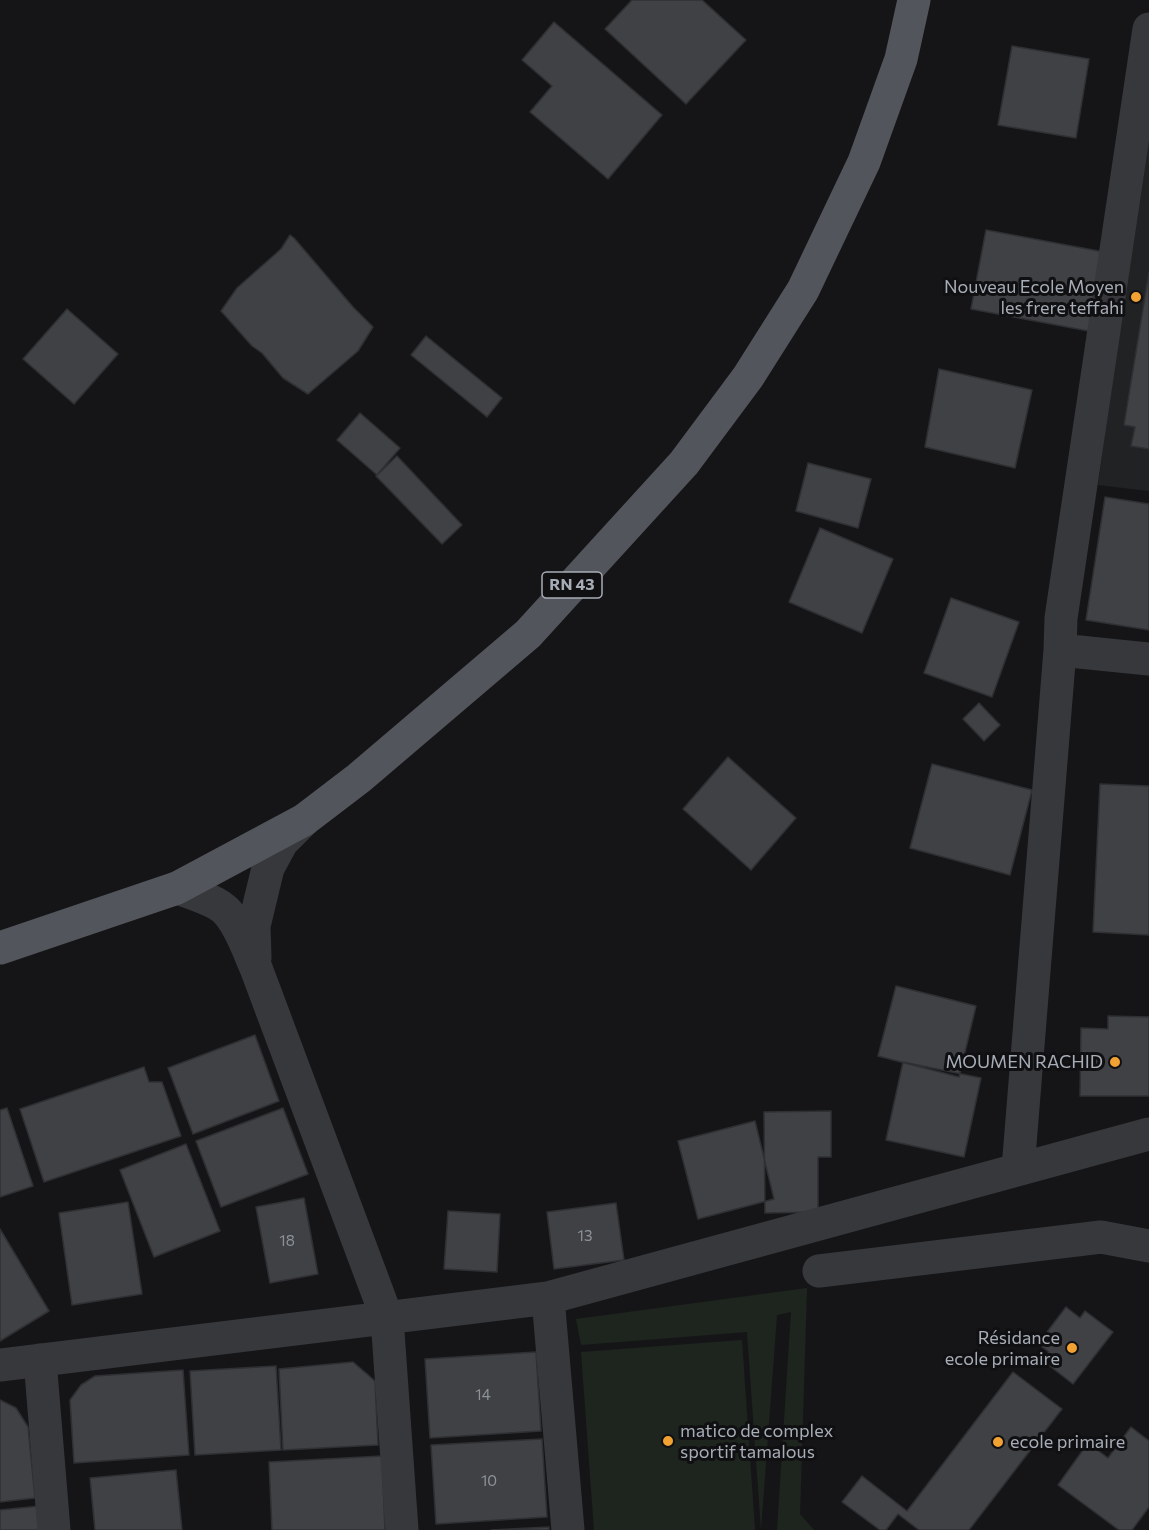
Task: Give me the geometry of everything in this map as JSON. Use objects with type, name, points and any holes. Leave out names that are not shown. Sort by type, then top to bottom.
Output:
[{"type":"main road","name":"RN 43","points":[[0,948],[177,888],[304,820],[359,778],[528,634],[684,463],[748,377],[802,290],[864,162],[901,59],[915,0]]},
{"type":"street","points":[[1018,1169],[1061,618],[1149,29]]},
{"type":"street","points":[[1060,650],[1149,658]]},
{"type":"street","points":[[256,968],[254,926],[268,868],[282,842],[304,820]]},
{"type":"street","points":[[177,888],[203,897],[227,911],[242,935],[387,1318],[402,1530]]},
{"type":"street","points":[[0,1365],[548,1298],[1149,1134]]},
{"type":"street","points":[[819,1271],[1101,1237],[1149,1246]]},
{"type":"street","points":[[548,1298],[568,1530]]},
{"type":"street","points":[[40,1360],[54,1530]]},
{"type":"shaded area","name":"Nouveau Ecole Moyen les frere teffahi","points":[[1149,110],[1149,491],[1098,485]]},
{"type":"shaded area","points":[[807,1288],[800,1514],[814,1530],[777,1530],[791,1312],[777,1315],[761,1530],[747,1332],[581,1345],[576,1319]]},
{"type":"shaded area","name":"matico de complex sportif tamalous","points":[[742,1340],[755,1530],[594,1530],[581,1352]]},
{"type":"building","points":[[632,0],[702,0],[746,40],[686,104],[605,29]]},
{"type":"building","points":[[554,22],[662,115],[608,179],[530,112],[552,86],[522,60]]},
{"type":"building","points":[[1012,46],[1089,59],[1076,138],[998,125]]},
{"type":"building","points":[[986,230],[1109,253],[1094,332],[971,309]]},
{"type":"building","points":[[290,235],[373,327],[358,351],[308,394],[283,378],[221,311],[237,288],[281,249]]},
{"type":"building","points":[[1149,272],[1149,449],[1131,446],[1135,427],[1124,425]]},
{"type":"building","points":[[67,309],[118,354],[74,404],[23,359]]},
{"type":"building","points":[[426,336],[502,398],[487,417],[411,355]]},
{"type":"building","points":[[939,369],[1032,390],[1015,468],[925,447]]},
{"type":"building","points":[[360,413],[400,448],[377,475],[337,440]]},
{"type":"building","points":[[397,456],[462,525],[442,544],[376,476]]},
{"type":"building","points":[[808,463],[871,479],[858,528],[796,511]]},
{"type":"building","points":[[1105,497],[1149,504],[1149,630],[1086,620]]},
{"type":"building","points":[[820,528],[893,559],[862,633],[789,602]]},
{"type":"building","points":[[951,598],[1019,622],[992,697],[924,673]]},
{"type":"building","points":[[979,703],[1000,725],[984,741],[963,719]]},
{"type":"building","points":[[728,757],[796,818],[751,870],[683,809]]},
{"type":"building","points":[[932,764],[1032,790],[1010,875],[910,848]]},
{"type":"building","points":[[1100,784],[1149,786],[1149,935],[1093,932]]},
{"type":"building","points":[[896,986],[976,1006],[959,1077],[878,1056]]},
{"type":"building","name":"MOUMEN RACHID","points":[[1108,1016],[1149,1017],[1149,1096],[1080,1096],[1081,1028],[1108,1029]]},
{"type":"building","points":[[255,1035],[279,1101],[193,1134],[168,1068]]},
{"type":"building","points":[[903,1062],[981,1078],[964,1157],[886,1140]]},
{"type":"building","points":[[144,1067],[149,1082],[162,1082],[181,1136],[44,1182],[20,1109]]},
{"type":"building","points":[[7,1108],[33,1186],[0,1197],[0,1110]]},
{"type":"building","points":[[283,1108],[308,1174],[221,1207],[196,1141]]},
{"type":"building","points":[[831,1111],[831,1157],[818,1157],[818,1212],[765,1213],[764,1112]]},
{"type":"building","points":[[755,1121],[774,1199],[698,1219],[678,1141]]},
{"type":"building","points":[[186,1144],[220,1231],[154,1257],[120,1170]]},
{"type":"building","points":[[304,1198],[318,1274],[270,1283],[256,1207]]},
{"type":"building","points":[[128,1202],[142,1294],[72,1305],[59,1213]]},
{"type":"building","points":[[616,1203],[624,1260],[554,1269],[547,1212]]},
{"type":"building","points":[[448,1211],[500,1214],[497,1272],[444,1269]]},
{"type":"building","points":[[0,1229],[49,1311],[0,1341]]},
{"type":"building","name":"Résidance ecole primaire","points":[[1066,1307],[1080,1318],[1085,1311],[1113,1332],[1073,1384],[1042,1360],[1049,1352],[1038,1344]]},
{"type":"building","points":[[536,1352],[541,1431],[430,1438],[425,1359]]},
{"type":"building","points":[[353,1362],[375,1381],[378,1445],[283,1450],[279,1369]]},
{"type":"building","points":[[276,1366],[281,1450],[195,1455],[190,1371]]},
{"type":"building","points":[[183,1370],[189,1455],[74,1463],[70,1400],[81,1385],[95,1376]]},
{"type":"building","name":"ecole primaire","points":[[1013,1372],[1062,1409],[969,1530],[919,1530],[898,1514],[886,1530],[880,1530],[842,1502],[862,1476],[907,1511]]},
{"type":"building","points":[[0,1400],[16,1408],[28,1427],[35,1498],[0,1502]]},
{"type":"building","points":[[1131,1427],[1149,1441],[1149,1507],[1132,1530],[1119,1530],[1058,1485],[1088,1443],[1108,1458]]},
{"type":"building","points":[[542,1439],[547,1517],[436,1524],[431,1445]]},
{"type":"building","points":[[382,1456],[385,1530],[272,1530],[269,1462]]},
{"type":"building","points":[[176,1470],[182,1530],[95,1530],[90,1478]]},
{"type":"building","points":[[40,1506],[42,1530],[0,1530],[0,1510]]},
{"type":"building","points":[[549,1527],[549,1530],[491,1530]]},
{"type":"place","name":"Nouveau Ecole Moyen les frere teffahi","points":[[1136,297]]},
{"type":"place","name":"MOUMEN RACHID","points":[[1115,1062]]},
{"type":"place","name":"Résidance ecole primaire","points":[[1072,1348]]},
{"type":"place","name":"matico de complex sportif tamalous","points":[[668,1441]]},
{"type":"place","name":"ecole primaire","points":[[998,1442]]}]
